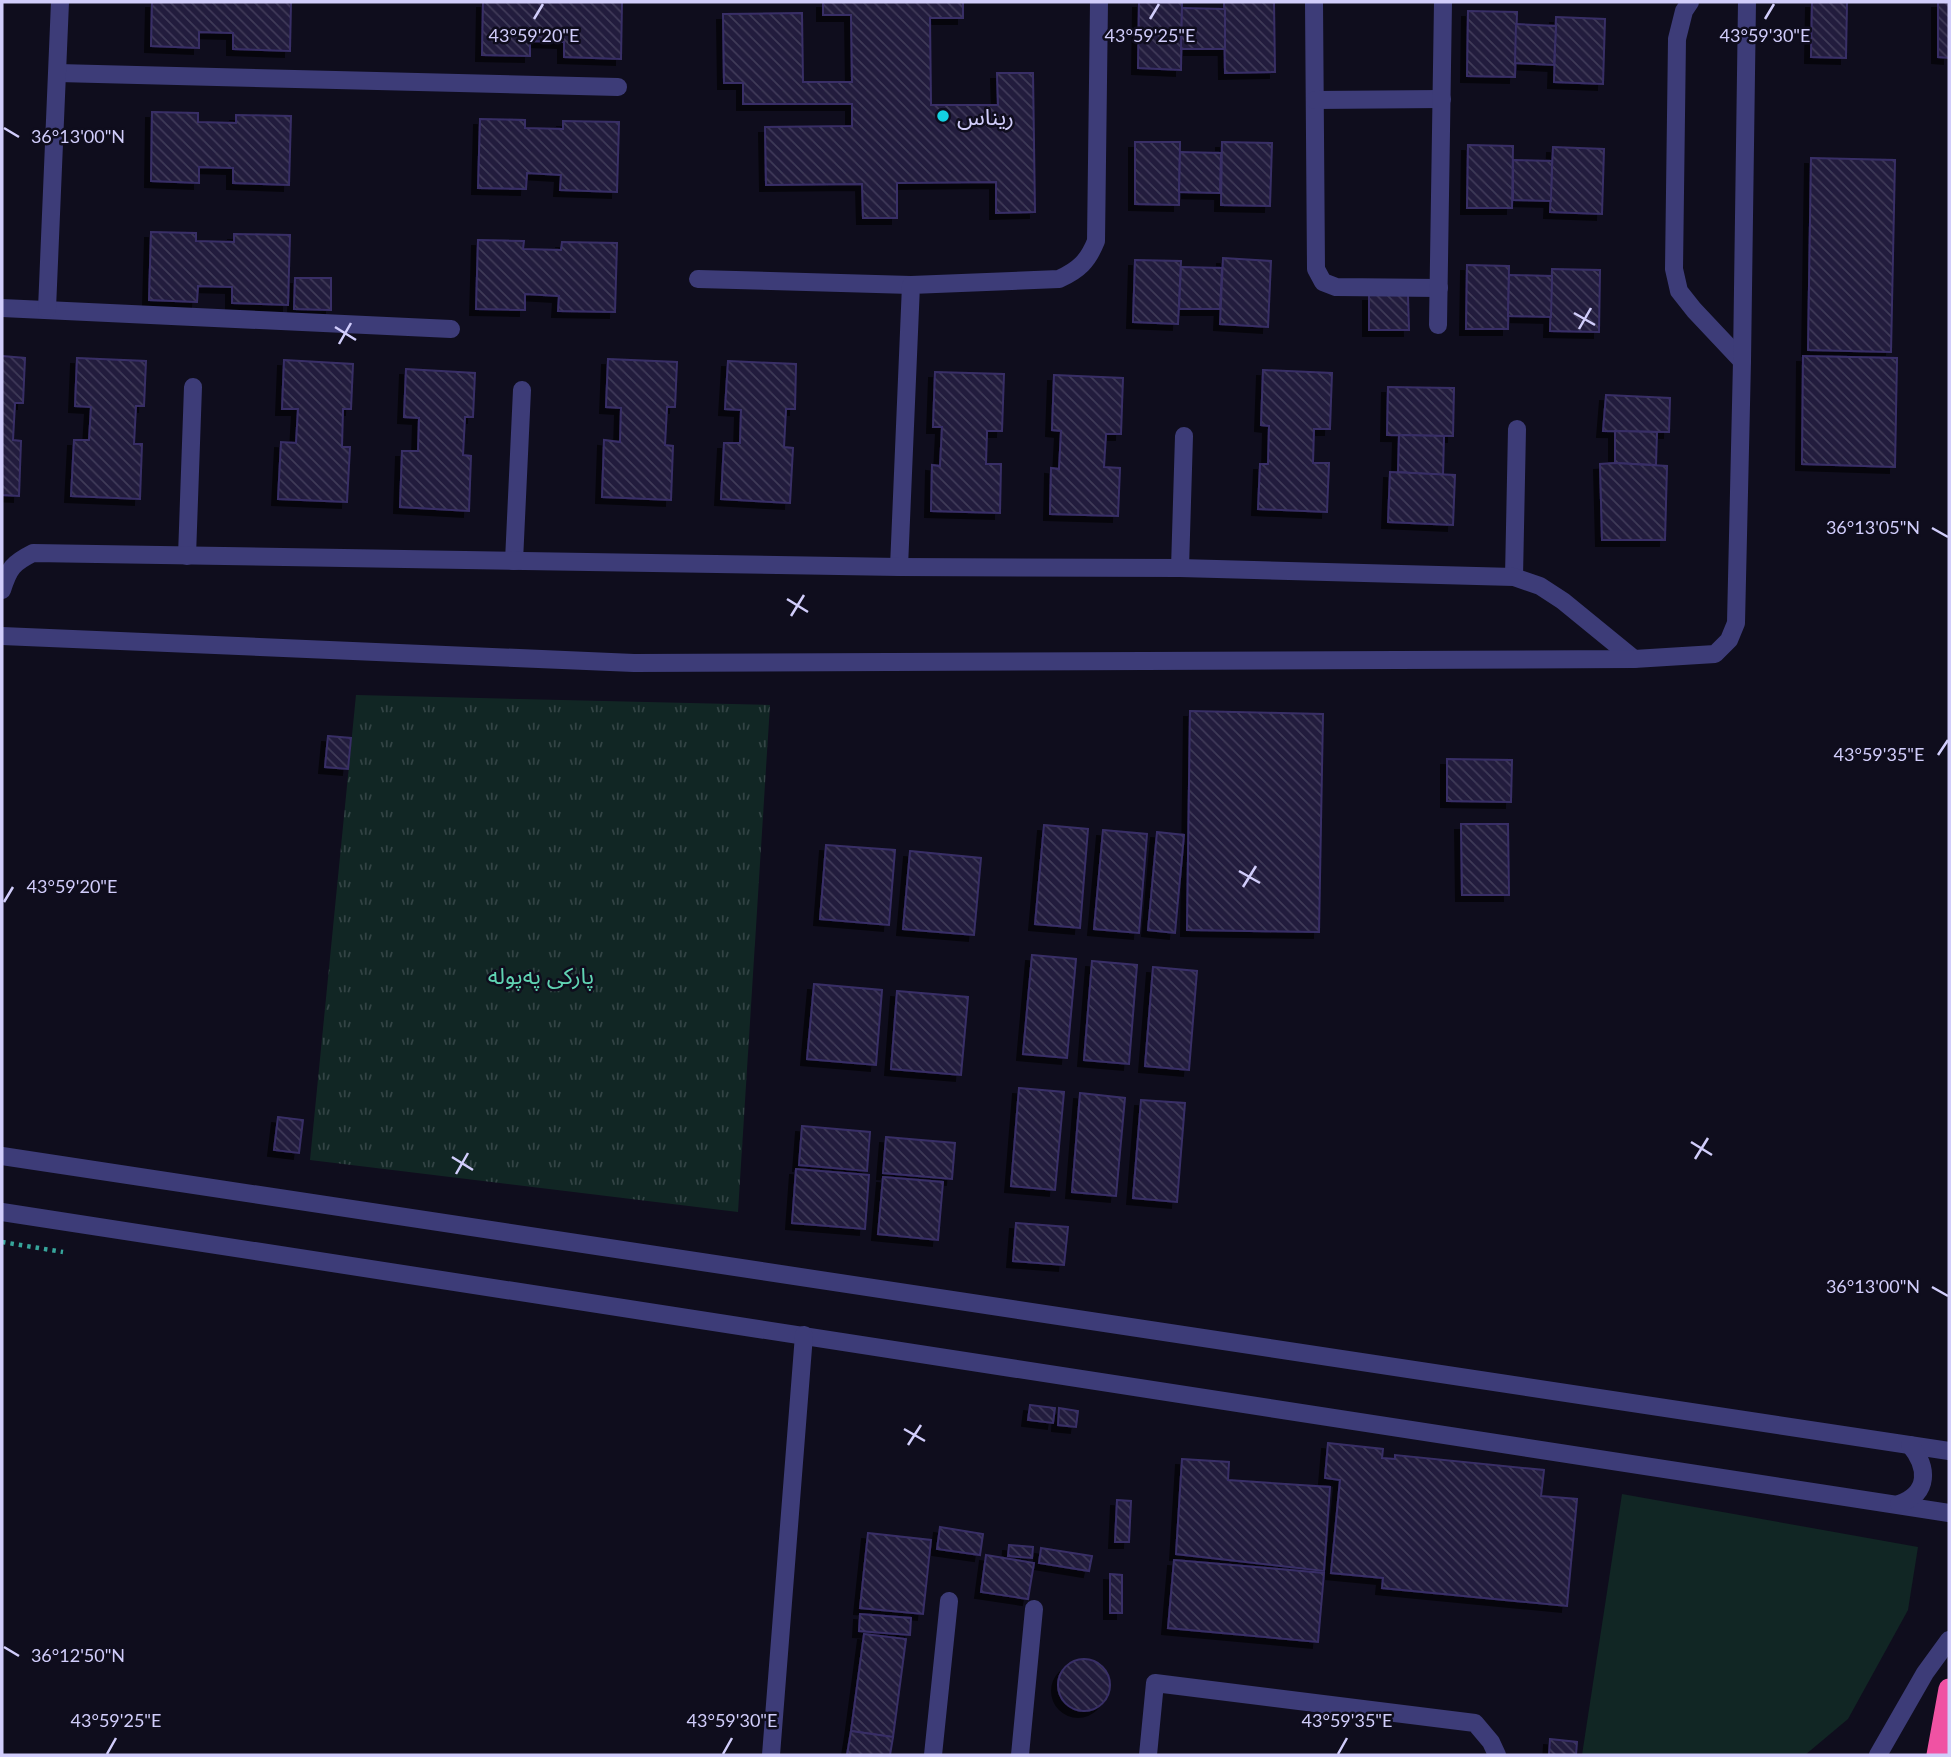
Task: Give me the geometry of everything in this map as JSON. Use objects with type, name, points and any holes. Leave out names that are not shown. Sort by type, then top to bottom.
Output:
[{"type":"highway","points":[[1937,1755],[1949,1689]]},
{"type":"street","points":[[47,309],[60,2]]},
{"type":"street","points":[[698,279],[911,285],[1059,279],[1078,270],[1089,258],[1096,241],[1099,2]]},
{"type":"street","points":[[1314,2],[1316,269],[1323,282],[1336,287],[1439,288]]},
{"type":"street","points":[[1438,325],[1443,2]]},
{"type":"street","points":[[1690,2],[1684,11],[1677,39],[1674,269],[1679,291],[1742,361]]},
{"type":"street","points":[[2,636],[634,663],[1634,659],[1715,654],[1729,640],[1736,623],[1747,2]]},
{"type":"street","points":[[58,74],[618,87]]},
{"type":"street","points":[[1315,100],[1442,99]]},
{"type":"street","points":[[899,567],[911,285]]},
{"type":"street","points":[[2,308],[451,329]]},
{"type":"street","points":[[187,556],[193,387]]},
{"type":"street","points":[[514,561],[522,390]]},
{"type":"street","points":[[1514,577],[1517,429]]},
{"type":"street","points":[[1180,568],[1184,436]]},
{"type":"street","points":[[2,590],[15,562],[33,553],[899,567],[1180,568],[1514,577],[1539,586],[1563,601],[1634,659]]},
{"type":"street","points":[[2,1156],[1949,1451]]},
{"type":"street","points":[[2,1212],[1949,1513]]},
{"type":"street","points":[[771,1755],[804,1335]]},
{"type":"street","points":[[1899,1504],[1916,1494],[1922,1486],[1923,1465],[1910,1445]]},
{"type":"street","points":[[933,1755],[949,1601]]},
{"type":"street","points":[[1020,1755],[1034,1609]]},
{"type":"street","points":[[1878,1755],[1925,1673],[1949,1640]]},
{"type":"street","points":[[1149,1755],[1155,1683],[1475,1723],[1491,1742],[1497,1755]]},
{"type":"path","points":[[2,1242],[63,1252]]},
{"type":"green space","name":"پارکی پەپولە","points":[[356,695],[770,705],[738,1212],[310,1160]]},
{"type":"green space","points":[[1622,1494],[1918,1547],[1908,1610],[1848,1719],[1805,1755],[1582,1755]]},
{"type":"building","points":[[152,2],[291,2],[290,51],[233,49],[233,33],[199,32],[199,48],[151,46]]},
{"type":"building","points":[[483,2],[622,2],[621,59],[564,57],[564,42],[530,41],[530,56],[482,55]]},
{"type":"building","name":"ريناس","points":[[823,2],[963,2],[963,18],[930,18],[931,105],[998,105],[997,73],[1033,73],[1035,212],[996,213],[996,182],[897,183],[897,218],[863,218],[862,184],[766,185],[765,127],[852,126],[852,104],[743,104],[743,83],[724,83],[723,14],[802,13],[803,82],[852,82],[851,15],[823,15]]},
{"type":"building","points":[[1139,2],[1182,2],[1181,70],[1138,68]]},
{"type":"building","points":[[1224,2],[1274,2],[1275,72],[1225,73]]},
{"type":"building","points":[[1812,2],[1847,2],[1846,58],[1811,57]]},
{"type":"building","points":[[1938,2],[1949,2],[1949,58],[1938,57]]},
{"type":"building","points":[[1182,8],[1225,9],[1225,49],[1181,49]]},
{"type":"building","points":[[1468,11],[1517,12],[1515,77],[1467,76]]},
{"type":"building","points":[[1556,17],[1605,19],[1603,84],[1554,82]]},
{"type":"building","points":[[1516,24],[1556,26],[1554,65],[1515,63]]},
{"type":"building","points":[[152,112],[198,113],[198,122],[236,123],[236,115],[291,116],[289,185],[233,183],[233,168],[199,167],[199,183],[151,181]]},
{"type":"building","points":[[480,119],[525,120],[525,128],[563,129],[563,121],[619,122],[617,192],[560,190],[561,175],[527,173],[526,189],[478,188]]},
{"type":"building","points":[[1135,142],[1180,142],[1179,205],[1135,204]]},
{"type":"building","points":[[1222,142],[1272,143],[1270,206],[1221,205]]},
{"type":"building","points":[[1468,145],[1513,146],[1512,208],[1467,208]]},
{"type":"building","points":[[1553,147],[1604,149],[1602,214],[1550,212]]},
{"type":"building","points":[[1180,152],[1221,153],[1220,193],[1179,192]]},
{"type":"building","points":[[1811,158],[1895,160],[1891,352],[1808,350]]},
{"type":"building","points":[[1513,160],[1552,161],[1551,201],[1513,200]]},
{"type":"building","points":[[151,232],[196,233],[196,241],[234,242],[234,234],[290,235],[288,305],[232,303],[232,287],[198,286],[197,302],[149,300]]},
{"type":"building","points":[[478,240],[524,241],[523,249],[561,250],[562,242],[617,243],[615,312],[558,311],[559,296],[525,294],[525,310],[476,309]]},
{"type":"building","points":[[1223,258],[1271,261],[1268,327],[1220,324]]},
{"type":"building","points":[[1135,260],[1181,261],[1178,324],[1133,322]]},
{"type":"building","points":[[1467,265],[1509,266],[1508,329],[1466,329]]},
{"type":"building","points":[[1181,267],[1222,268],[1220,309],[1179,309]]},
{"type":"building","points":[[1552,269],[1600,270],[1599,332],[1550,331]]},
{"type":"building","points":[[1509,275],[1552,276],[1551,317],[1508,316]]},
{"type":"building","points":[[295,278],[331,278],[331,310],[294,309]]},
{"type":"building","points":[[1369,295],[1408,295],[1409,330],[1369,330]]},
{"type":"building","points":[[2,356],[25,358],[23,403],[15,403],[13,440],[21,441],[19,496],[2,495]]},
{"type":"building","points":[[1803,356],[1897,358],[1895,467],[1802,464]]},
{"type":"building","points":[[77,358],[146,361],[144,406],[136,406],[134,444],[142,444],[140,499],[71,496],[74,440],[89,440],[91,407],[75,406]]},
{"type":"building","points":[[608,359],[677,362],[675,407],[667,407],[665,445],[673,446],[671,500],[602,497],[604,440],[620,442],[621,408],[606,407]]},
{"type":"building","points":[[284,360],[353,364],[351,409],[343,409],[342,447],[350,447],[347,502],[278,499],[281,442],[296,443],[298,409],[282,409]]},
{"type":"building","points":[[728,361],[796,364],[795,409],[786,409],[784,447],[793,448],[790,503],[721,499],[724,443],[740,443],[741,410],[725,409]]},
{"type":"building","points":[[406,369],[475,373],[473,417],[465,417],[463,455],[471,456],[469,511],[400,507],[402,451],[418,451],[419,418],[404,417]]},
{"type":"building","points":[[1263,370],[1332,373],[1330,429],[1314,429],[1313,463],[1329,463],[1327,512],[1258,509],[1260,464],[1268,464],[1269,426],[1261,425]]},
{"type":"building","points":[[935,372],[1004,374],[1002,431],[987,431],[986,464],[1001,464],[1000,513],[931,511],[932,465],[940,466],[942,427],[933,427]]},
{"type":"building","points":[[1054,375],[1123,378],[1121,434],[1106,434],[1104,467],[1120,468],[1118,516],[1050,514],[1051,468],[1059,469],[1061,431],[1052,430]]},
{"type":"building","points":[[1388,387],[1454,388],[1453,436],[1387,435]]},
{"type":"building","points":[[1606,395],[1670,398],[1669,432],[1603,431]]},
{"type":"building","points":[[1615,431],[1657,432],[1656,465],[1615,463]]},
{"type":"building","points":[[1399,435],[1444,436],[1443,475],[1398,472]]},
{"type":"building","points":[[1600,464],[1667,466],[1665,540],[1602,540]]},
{"type":"building","points":[[1390,472],[1455,475],[1453,525],[1388,522]]},
{"type":"building","points":[[1190,711],[1323,714],[1319,932],[1187,930]]},
{"type":"building","points":[[328,736],[351,738],[348,769],[325,767]]},
{"type":"building","points":[[1447,759],[1512,760],[1511,802],[1447,801]]},
{"type":"building","points":[[1461,824],[1508,824],[1509,895],[1462,895]]},
{"type":"building","points":[[1044,825],[1088,829],[1080,928],[1035,924]]},
{"type":"building","points":[[1103,830],[1147,834],[1139,933],[1094,929]]},
{"type":"building","points":[[1157,832],[1184,835],[1175,933],[1148,930]]},
{"type":"building","points":[[826,845],[895,850],[889,925],[820,919]]},
{"type":"building","points":[[910,851],[981,858],[974,935],[903,929]]},
{"type":"building","points":[[1032,955],[1076,959],[1067,1058],[1023,1054]]},
{"type":"building","points":[[1092,961],[1137,965],[1129,1064],[1084,1060]]},
{"type":"building","points":[[1153,967],[1197,971],[1189,1070],[1145,1066]]},
{"type":"building","points":[[814,984],[882,990],[876,1065],[807,1059]]},
{"type":"building","points":[[897,991],[968,997],[961,1075],[891,1069]]},
{"type":"building","points":[[1019,1088],[1064,1092],[1055,1190],[1011,1186]]},
{"type":"building","points":[[1080,1093],[1125,1098],[1116,1196],[1072,1192]]},
{"type":"building","points":[[1141,1100],[1185,1103],[1177,1202],[1133,1198]]},
{"type":"building","points":[[278,1117],[303,1120],[299,1153],[274,1150]]},
{"type":"building","points":[[802,1126],[870,1132],[867,1171],[799,1165]]},
{"type":"building","points":[[886,1137],[955,1143],[952,1179],[883,1173]]},
{"type":"building","points":[[796,1169],[869,1175],[865,1229],[792,1223]]},
{"type":"building","points":[[883,1177],[943,1182],[938,1240],[878,1234]]},
{"type":"building","points":[[1016,1223],[1068,1227],[1064,1265],[1013,1261]]},
{"type":"building","points":[[1030,1405],[1055,1408],[1053,1423],[1028,1420]]},
{"type":"building","points":[[1059,1408],[1078,1411],[1076,1427],[1058,1425]]},
{"type":"building","points":[[1328,1443],[1383,1449],[1382,1458],[1395,1459],[1395,1455],[1544,1470],[1541,1496],[1577,1499],[1567,1606],[1382,1588],[1383,1578],[1331,1573],[1340,1480],[1325,1478]]},
{"type":"building","points":[[1182,1459],[1229,1462],[1228,1480],[1330,1487],[1324,1571],[1176,1554]]},
{"type":"building","points":[[1117,1500],[1131,1501],[1129,1542],[1115,1542]]},
{"type":"building","points":[[940,1527],[983,1534],[980,1555],[937,1549]]},
{"type":"building","points":[[868,1533],[931,1540],[923,1614],[860,1608]]},
{"type":"building","points":[[1009,1545],[1033,1547],[1032,1558],[1008,1556]]},
{"type":"building","points":[[1041,1548],[1092,1556],[1089,1571],[1039,1563]]},
{"type":"building","points":[[986,1555],[1034,1563],[1028,1599],[981,1592]]},
{"type":"building","points":[[1174,1560],[1324,1573],[1318,1642],[1168,1628]]},
{"type":"building","points":[[1110,1574],[1122,1575],[1122,1613],[1110,1613]]},
{"type":"building","points":[[860,1614],[911,1618],[910,1635],[859,1631]]},
{"type":"building","points":[[864,1634],[906,1639],[893,1737],[851,1731]]},
{"type":"building","points":[[1084,1659],[1103,1666],[1110,1685],[1103,1704],[1084,1711],[1065,1704],[1058,1685],[1065,1666]]},
{"type":"building","points":[[851,1731],[893,1737],[890,1755],[847,1755]]},
{"type":"building","points":[[1550,1739],[1577,1742],[1576,1755],[1549,1755]]},
{"type":"place","name":"ريناس","points":[[943,116]]}]
